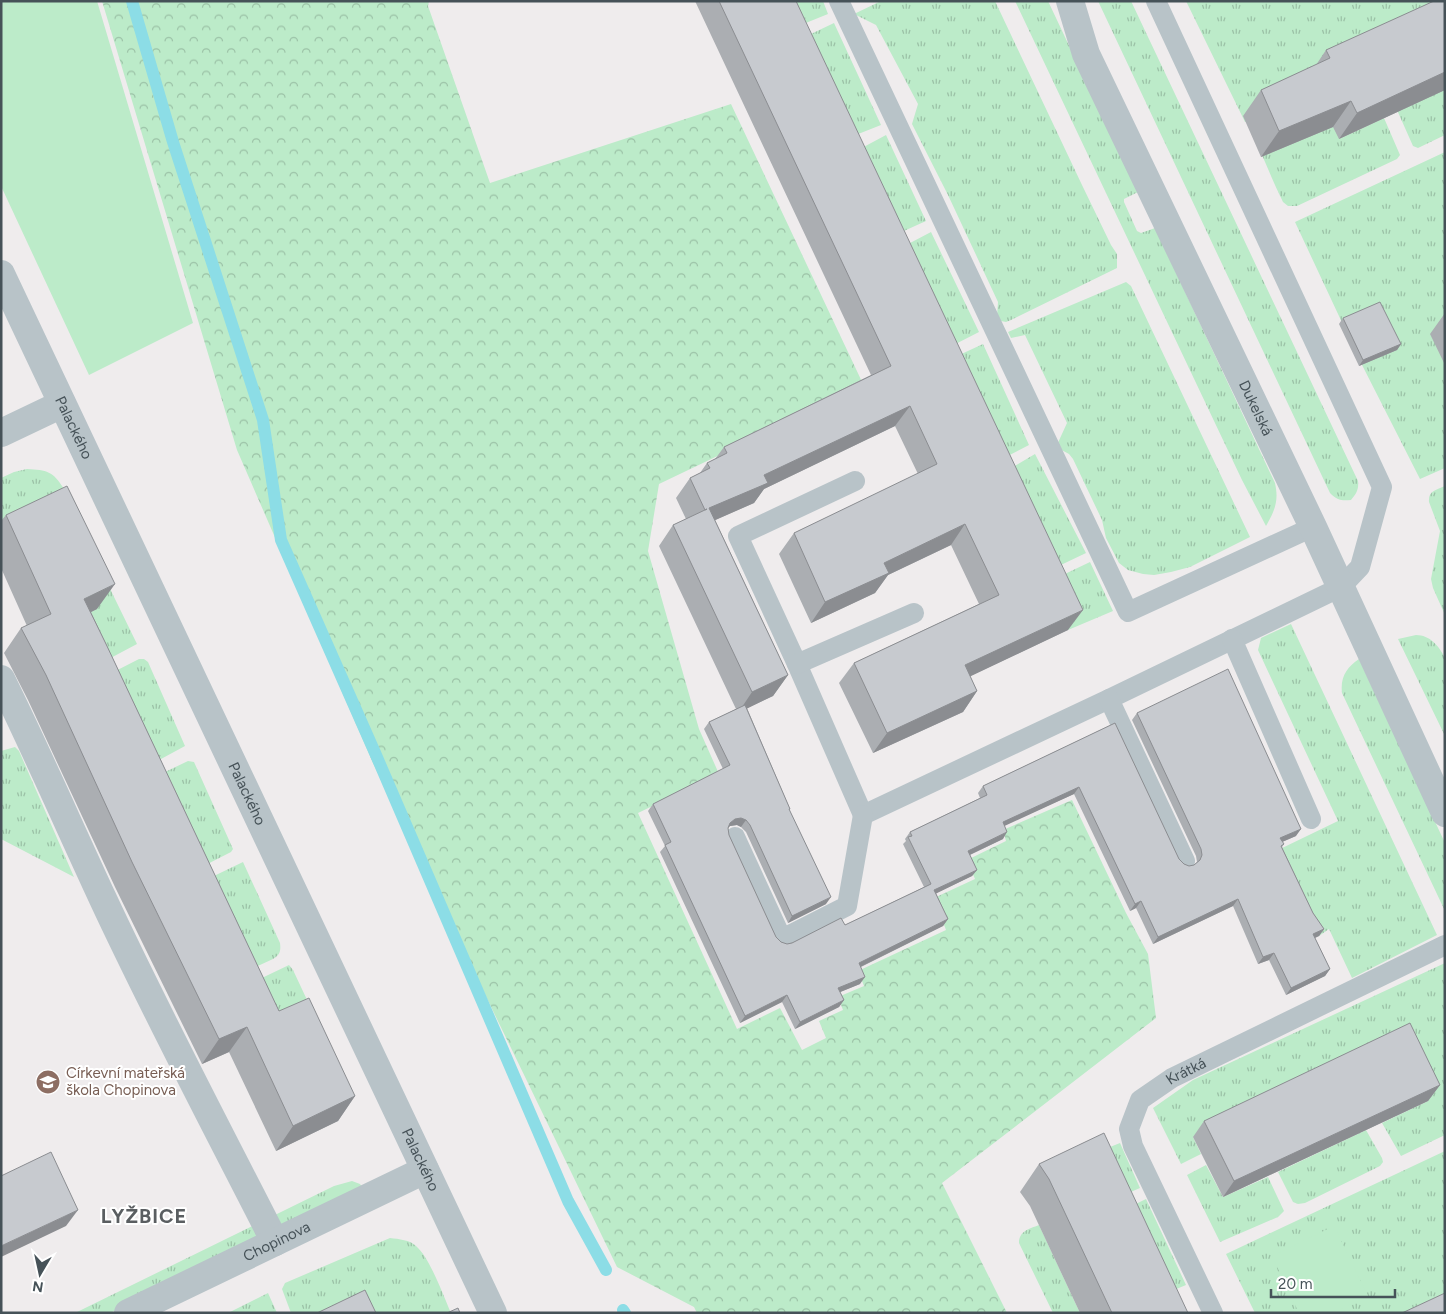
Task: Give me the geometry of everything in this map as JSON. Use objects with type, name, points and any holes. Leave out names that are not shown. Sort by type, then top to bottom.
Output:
[{"type":"street","name":"Dukelská","points":[[1070,1],[1086,54],[1313,527],[1445,813]]},
{"type":"street","name":"Palackého","points":[[1,274],[493,1313]]},
{"type":"street","points":[[1,433],[62,404]]},
{"type":"street","points":[[1,679],[40,757],[103,899],[132,959],[275,1242]]},
{"type":"street","name":"Chopinova","points":[[128,1313],[425,1170]]},
{"type":"lane","points":[[839,1],[1128,612],[1313,527]]},
{"type":"lane","points":[[863,815],[1341,587],[1360,567],[1382,487],[1156,1]]},
{"type":"lane","points":[[735,837],[782,939],[847,906],[863,815],[797,664],[738,536],[855,481]]},
{"type":"lane","points":[[797,664],[914,613]]},
{"type":"lane","points":[[1232,639],[1311,819]]},
{"type":"lane","points":[[1109,699],[1185,861]]},
{"type":"lane","name":"Krátká","points":[[1213,1313],[1133,1146],[1129,1130],[1140,1100],[1172,1078],[1445,944]]},
{"type":"green space","points":[[1,1],[97,1],[193,323],[89,375],[1,186]]},
{"type":"green space","points":[[102,1],[429,1],[428,6],[490,183],[731,104],[864,386],[659,484],[648,551],[699,729],[719,774],[638,813],[737,1029],[780,1008],[802,1050],[826,1038],[819,1021],[843,1010],[838,997],[864,986],[858,971],[946,930],[934,898],[975,879],[967,860],[1006,841],[1003,830],[1072,800],[1126,913],[1148,954],[1156,1018],[942,1183],[1007,1313],[697,1313],[694,1307],[617,1267],[373,763],[237,450]]},
{"type":"green space","points":[[772,1],[823,1],[828,14],[786,31]]},
{"type":"green space","points":[[881,1],[995,1],[1082,185],[1117,254],[1117,268],[1011,320],[1001,321],[997,316],[998,302],[948,195],[912,124],[918,104],[876,25],[854,14]]},
{"type":"green space","points":[[1015,1],[1048,1],[1138,192],[1124,199],[1137,231],[1141,233],[1155,228],[1275,483],[1277,495],[1275,505],[1266,526],[1242,480]]},
{"type":"green space","points":[[1098,1],[1131,1],[1358,481],[1357,492],[1351,500],[1339,500],[1330,493]]},
{"type":"green space","points":[[1186,1],[1445,1],[1339,139],[1384,118],[1400,155],[1397,159],[1297,206],[1288,206],[1283,202],[1247,122],[1245,122]]},
{"type":"green space","points":[[834,23],[881,125],[838,142],[792,43]]},
{"type":"green space","points":[[1445,89],[1445,135],[1418,148],[1413,146],[1397,110]]},
{"type":"green space","points":[[886,135],[926,221],[884,240],[845,157]]},
{"type":"green space","points":[[1445,152],[1445,468],[1420,479],[1360,361],[1295,222]]},
{"type":"green space","points":[[931,232],[979,332],[938,353],[891,253]]},
{"type":"green space","points":[[1126,282],[1131,286],[1250,537],[1190,567],[1154,575],[1128,570],[1119,563],[1106,538],[1102,520],[1073,459],[1069,454],[1056,447],[1067,423],[1025,335],[1011,338],[1008,332]]},
{"type":"green space","points":[[983,344],[1029,445],[990,465],[942,363]]},
{"type":"green space","points":[[1035,454],[1086,553],[1042,574],[996,477]]},
{"type":"green space","points":[[27,469],[45,471],[53,475],[64,489],[1,534],[1,478]]},
{"type":"green space","points":[[1445,486],[1445,615],[1431,579],[1440,531],[1429,498],[1431,493]]},
{"type":"green space","points":[[94,556],[137,644],[88,670],[67,624]]},
{"type":"green space","points":[[1090,562],[1113,611],[1068,630],[1046,583]]},
{"type":"green space","points":[[1291,624],[1437,935],[1352,978],[1329,929],[1319,936],[1278,850],[1338,821],[1258,650],[1261,638]]},
{"type":"green space","points":[[1421,635],[1434,642],[1445,658],[1445,736],[1398,639]]},
{"type":"green space","points":[[139,659],[144,659],[148,662],[185,746],[137,772],[94,682]]},
{"type":"green space","points":[[1359,659],[1445,843],[1445,911],[1342,693],[1342,682],[1345,673]]},
{"type":"green space","points":[[15,747],[19,751],[74,877],[1,839],[1,751]]},
{"type":"green space","points":[[188,761],[194,762],[233,849],[231,852],[186,875],[142,783]]},
{"type":"green space","points":[[243,862],[280,943],[280,952],[273,959],[234,977],[191,887]]},
{"type":"green space","points":[[1445,963],[1445,1135],[1401,1156],[1382,1123],[1428,1101],[1193,1137],[1201,1154],[1181,1164],[1153,1108],[1193,1080]]},
{"type":"green space","points":[[289,965],[293,970],[331,1051],[239,989]]},
{"type":"green space","points":[[1366,1130],[1382,1158],[1383,1162],[1380,1166],[1305,1203],[1298,1204],[1293,1202],[1278,1172]]},
{"type":"green space","points":[[1120,1143],[1140,1188],[1105,1203],[1085,1157]]},
{"type":"green space","points":[[1445,1151],[1445,1302],[1421,1313],[1255,1313],[1226,1254]]},
{"type":"green space","points":[[1206,1165],[1223,1197],[1268,1177],[1284,1211],[1278,1217],[1220,1242],[1187,1175]]},
{"type":"green space","points":[[352,1181],[360,1184],[365,1191],[110,1313],[75,1313],[334,1186]]},
{"type":"green space","points":[[1146,1199],[1186,1285],[1150,1300],[1111,1216]]},
{"type":"green space","points":[[1039,1225],[1080,1313],[1053,1313],[1019,1243],[1023,1233]]},
{"type":"green space","points":[[1334,1226],[1368,1296],[1332,1313],[1299,1313],[1272,1256]]},
{"type":"green space","points":[[390,1238],[411,1242],[421,1252],[436,1277],[451,1313],[291,1313],[282,1289],[285,1283]]},
{"type":"green space","points":[[268,1293],[277,1313],[228,1313]]},
{"type":"building","points":[[719,1],[796,1],[1083,610],[965,665],[977,691],[887,733],[854,663],[999,595],[965,524],[884,563],[889,573],[825,602],[794,533],[937,464],[910,406],[764,475],[768,483],[709,508],[788,675],[752,692],[673,525],[705,510],[690,478],[710,468],[707,463],[727,453],[724,447],[891,366]]},
{"type":"building","points":[[1434,1],[1445,1],[1445,72],[1357,113],[1351,101],[1279,131],[1261,90],[1330,58],[1326,50]]},
{"type":"building","points":[[1380,302],[1401,344],[1363,360],[1343,318]]},
{"type":"building","points":[[67,486],[115,584],[84,599],[279,1011],[309,998],[355,1096],[293,1126],[247,1027],[219,1039],[132,862],[46,675],[21,628],[51,614],[6,515]]},
{"type":"building","points":[[1228,669],[1301,829],[1280,838],[1284,844],[1281,846],[1313,913],[1324,929],[1313,934],[1330,969],[1291,988],[1274,953],[1263,957],[1238,899],[1158,937],[1141,901],[1135,904],[1079,787],[1003,822],[1007,832],[968,851],[977,870],[934,890],[948,919],[859,963],[865,977],[838,988],[844,1000],[800,1022],[787,995],[745,1016],[665,845],[671,842],[653,804],[730,765],[709,722],[745,705],[789,809],[831,897],[792,916],[750,825],[741,818],[735,819],[730,823],[728,828],[729,835],[776,937],[781,942],[787,944],[841,918],[845,925],[931,884],[908,837],[912,836],[910,832],[987,795],[983,786],[1115,723],[1179,859],[1189,866],[1194,865],[1200,860],[1202,855],[1201,849],[1137,713]]},
{"type":"building","points":[[1410,1023],[1440,1085],[1234,1181],[1204,1121]]},
{"type":"building","points":[[1104,1133],[1188,1313],[1112,1313],[1049,1179],[1039,1164]]},
{"type":"building","points":[[51,1152],[78,1210],[1,1246],[1,1176]]},
{"type":"building","points":[[365,1290],[376,1313],[317,1313]]},
{"type":"building","points":[[1445,1293],[1445,1313],[1402,1313]]},
{"type":"building","points":[[458,1308],[460,1313],[447,1313]]},
{"type":"waterway","points":[[132,1],[173,142],[263,420],[281,540],[376,755],[568,1201],[606,1270]]},
{"type":"place","name":"Církevní mateřská škola Chopinova","points":[[48,1082]]},
{"type":"district","name":"LYŽBICE","points":[[144,1216]]}]
